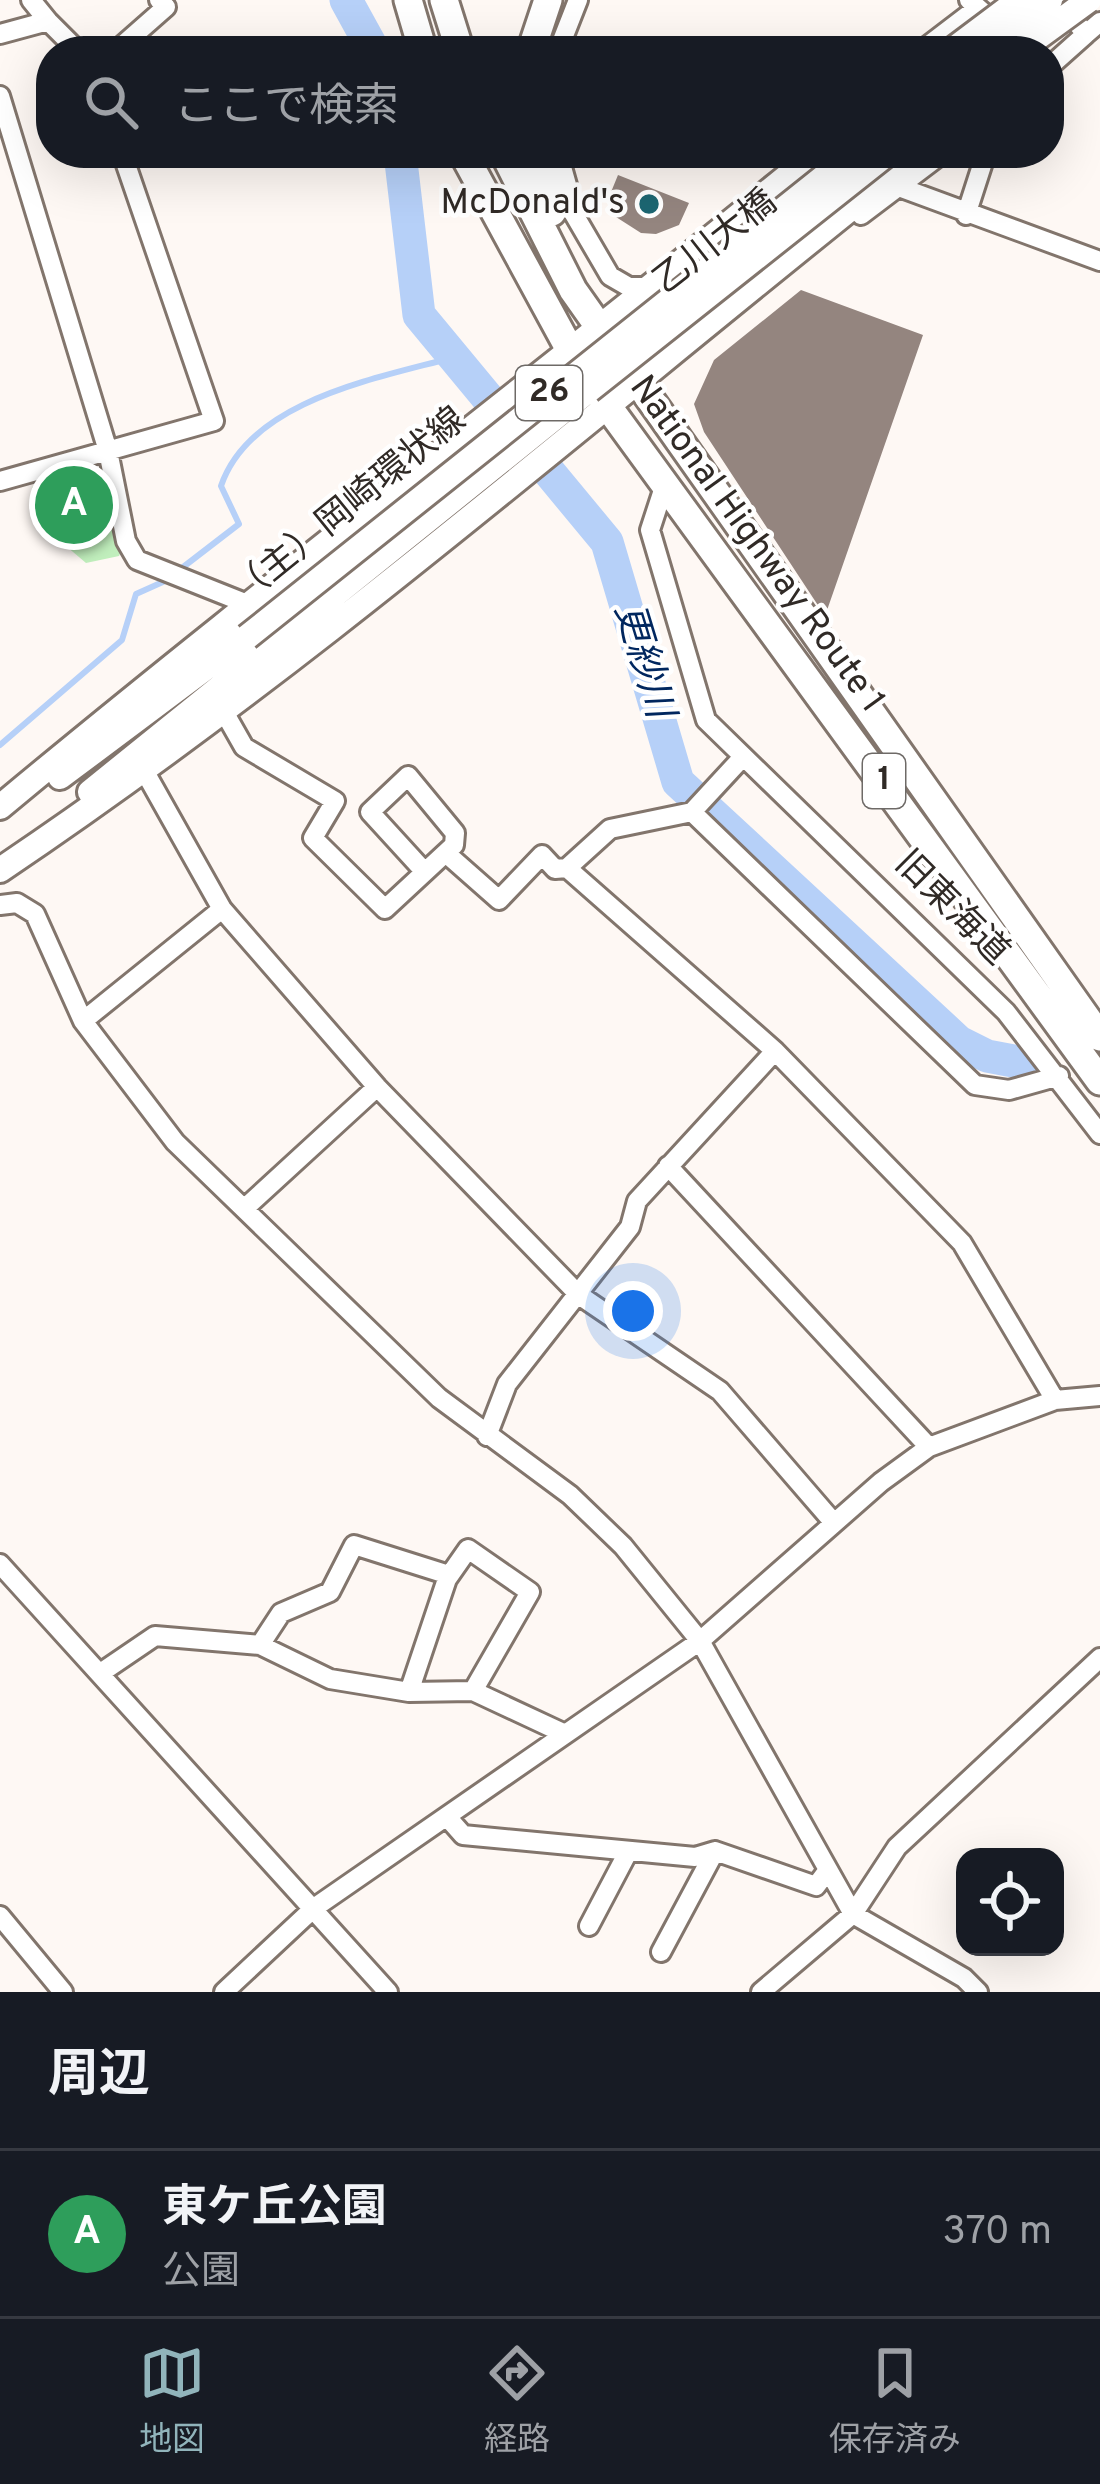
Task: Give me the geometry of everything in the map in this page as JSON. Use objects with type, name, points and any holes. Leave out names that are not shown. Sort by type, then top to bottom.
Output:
[{"type":"highway","points":[[407,0],[418,36]]},
{"type":"highway","points":[[444,0],[455,36]]},
{"type":"highway","points":[[536,36],[548,0]]},
{"type":"highway","name":"National Highway Route 1","points":[[471,168],[599,399],[1046,978],[1099,1030]]},
{"type":"highway","name":"National Highway Route 1","points":[[511,168],[555,259],[644,377],[710,484],[1046,978],[1100,1081]]},
{"type":"highway","points":[[540,168],[570,250],[606,323]]},
{"type":"main road","points":[[971,36],[1019,0]]},
{"type":"main road","points":[[1002,36],[1053,0]]},
{"type":"main road","points":[[1039,36],[1090,0]]},
{"type":"main road","points":[[1064,37],[1100,7]]},
{"type":"main road","name":"26","points":[[0,807],[245,603],[652,287],[793,168]]},
{"type":"main road","name":"（主）岡崎環状線","points":[[0,867],[255,644],[836,168]]},
{"type":"main road","name":"乙川大橋","points":[[599,399],[870,168]]},
{"type":"main road","name":"26","points":[[0,867],[145,772],[555,451],[599,399],[644,377],[901,168]]},
{"type":"main road","name":"（主）岡崎環状線","points":[[0,822],[255,644],[566,407],[599,399]]},
{"type":"street","points":[[31,0],[62,36]]},
{"type":"street","points":[[133,36],[166,8],[159,0]]},
{"type":"street","points":[[564,36],[578,0]]},
{"type":"street","points":[[1053,0],[1093,28],[1064,54]]},
{"type":"street","points":[[938,36],[972,5],[1007,36]]},
{"type":"street","points":[[0,34],[47,21]]},
{"type":"street","points":[[0,96],[108,451],[126,541],[137,560],[245,603]]},
{"type":"street","points":[[0,457],[3,480],[214,421],[127,168]]},
{"type":"street","points":[[544,168],[615,282],[652,287]]},
{"type":"street","points":[[562,168],[567,184],[562,197]]},
{"type":"street","points":[[761,279],[800,260],[924,168]]},
{"type":"street","points":[[965,215],[981,168]]},
{"type":"street","points":[[899,187],[1100,261]]},
{"type":"street","name":"旧東海道","points":[[665,484],[650,530],[706,720],[741,760],[867,871],[1006,1012],[1100,1134]]},
{"type":"street","points":[[223,710],[244,747],[335,801],[313,838],[385,909],[423,870],[448,855],[455,833],[408,776],[370,812],[423,870]]},
{"type":"street","points":[[448,855],[499,900],[542,855],[556,869],[567,868],[610,829],[692,812],[741,760]]},
{"type":"street","points":[[145,772],[222,909],[377,1088],[579,1295],[720,1391],[834,1523]]},
{"type":"street","points":[[692,812],[975,1085],[1009,1090],[1059,1076]]},
{"type":"street","points":[[567,868],[775,1051],[962,1243],[1054,1400]]},
{"type":"street","points":[[0,904],[17,903],[34,914],[83,1021],[175,1142],[439,1398],[570,1495],[623,1546],[700,1641],[853,1914],[964,1978],[978,1992]]},
{"type":"street","points":[[83,1021],[222,909]]},
{"type":"street","points":[[1006,1012],[1046,978]]},
{"type":"street","points":[[487,1436],[506,1384],[630,1227],[637,1201],[775,1051]]},
{"type":"street","points":[[244,1209],[377,1088]]},
{"type":"street","points":[[668,1166],[929,1447]]},
{"type":"street","points":[[224,1992],[314,1908],[700,1641],[929,1447],[1054,1400],[1100,1396]]},
{"type":"street","points":[[260,1645],[281,1613],[330,1592],[354,1545],[449,1575]]},
{"type":"street","points":[[409,1692],[449,1575],[468,1550],[530,1592],[473,1691]]},
{"type":"street","points":[[0,1564],[388,1992]]},
{"type":"street","points":[[102,1672],[155,1636],[260,1645],[330,1679],[409,1692],[473,1691],[563,1733]]},
{"type":"street","points":[[760,1992],[853,1914],[897,1847],[1100,1658]]},
{"type":"street","points":[[448,1818],[463,1835],[694,1857],[715,1851],[816,1886],[828,1870]]},
{"type":"street","points":[[661,1952],[715,1851]]},
{"type":"street","points":[[589,1926],[628,1852]]},
{"type":"street","points":[[0,1916],[63,1992]]},
{"type":"green space","points":[[105,469],[123,547],[119,556],[86,563],[39,523],[32,487]]},
{"type":"building","name":"McDonald's","points":[[618,175],[689,203],[679,225],[656,234],[641,233],[616,217],[609,197]]},
{"type":"building","points":[[801,290],[923,335],[825,616],[704,432],[694,404],[714,360]]},
{"type":"waterway","name":"更紗川","points":[[346,0],[366,36]]},
{"type":"waterway","name":"更紗川","points":[[402,168],[419,315],[607,542],[678,782],[959,1042],[987,1056],[1029,1064]]},
{"type":"waterway","points":[[0,745],[122,640],[136,594],[165,581],[239,524],[221,486],[236,457],[258,433],[318,398],[451,358]]},
{"type":"place","name":"McDonald's","points":[[649,204]]},
{"type":"place","name":"東ケ丘公園","points":[[74,505]]}]
